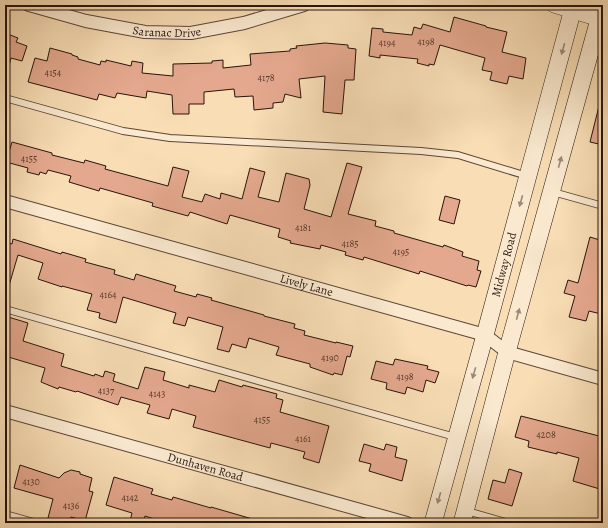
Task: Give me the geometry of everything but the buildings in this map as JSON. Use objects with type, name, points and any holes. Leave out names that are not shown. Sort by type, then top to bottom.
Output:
[{"type":"main road","name":"Midway Road","points":[[432,523],[574,8]]},
{"type":"main road","points":[[463,517],[507,352],[602,14]]},
{"type":"street","name":"Saranac Drive","points":[[29,5],[86,21],[145,32],[191,33],[244,23],[297,6]]},
{"type":"street","points":[[554,5],[602,14]]},
{"type":"street","name":"Lively Lane","points":[[5,201],[485,335],[507,352],[603,380]]},
{"type":"street","name":"Dunhaven Road","points":[[5,411],[407,523]]},
{"type":"lane","points":[[5,98],[123,132],[170,138],[428,152],[458,156],[528,176]]},
{"type":"lane","points":[[552,192],[603,206]]},
{"type":"lane","points":[[5,309],[456,437]]},
{"type":"lane","points":[[5,514],[37,523]]},
{"type":"lane","points":[[463,517],[510,523]]}]
